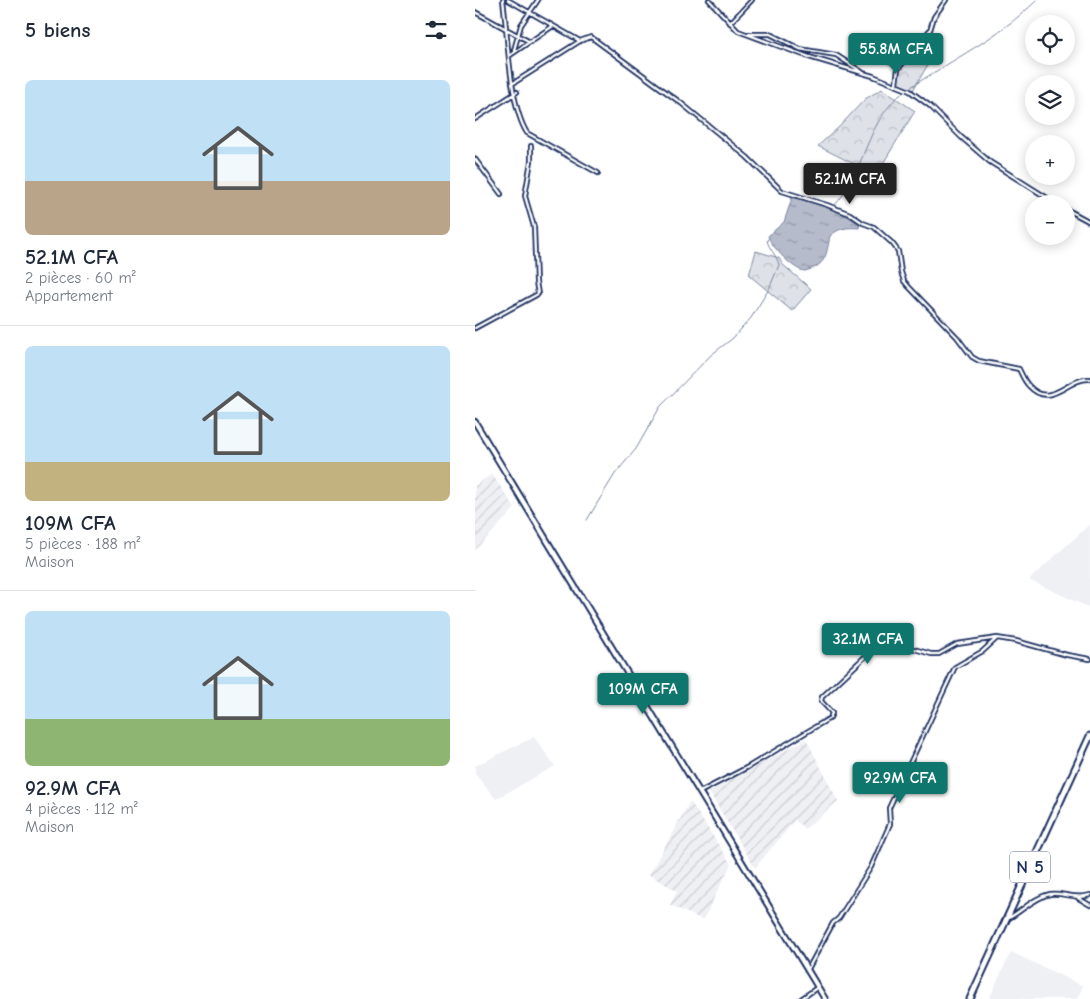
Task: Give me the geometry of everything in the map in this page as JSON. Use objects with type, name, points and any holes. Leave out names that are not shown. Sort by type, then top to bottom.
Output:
[{"type":"highway","name":"N 5","points":[[971,999],[1090,736]]},
{"type":"street","points":[[503,0],[512,84],[516,93],[521,123],[527,133],[599,173]]},
{"type":"street","points":[[508,0],[580,40]]},
{"type":"street","points":[[514,50],[523,22],[531,13],[538,0]]},
{"type":"street","points":[[709,0],[738,31],[809,57],[863,73],[910,91],[930,106],[961,137],[990,162],[1043,195]]},
{"type":"street","points":[[730,23],[752,0]]},
{"type":"street","points":[[896,85],[895,80],[898,69],[930,30],[934,17],[946,0]]},
{"type":"street","points":[[475,12],[530,42]]},
{"type":"street","points":[[509,56],[553,26]]},
{"type":"street","points":[[747,34],[770,34],[800,49],[836,55],[863,73]]},
{"type":"street","points":[[512,84],[580,40],[591,37],[668,93],[747,157],[783,191],[850,214],[863,223],[874,227],[898,251],[903,280],[957,337],[975,359],[1019,369],[1030,388],[1043,395],[1051,395],[1064,390],[1079,379],[1090,379]]},
{"type":"street","points":[[475,119],[516,93]]},
{"type":"street","points":[[475,328],[538,294],[535,274],[534,227],[525,196],[531,161],[531,146]]},
{"type":"street","points":[[475,159],[501,194]]},
{"type":"street","points":[[1075,214],[1090,222]]},
{"type":"street","points":[[475,422],[825,999]]},
{"type":"street","points":[[700,792],[747,767],[830,718],[832,713],[821,701],[822,697],[870,652],[894,646],[939,654],[957,644],[997,638],[1016,640],[1067,655],[1090,659]]},
{"type":"street","points":[[808,969],[833,923],[839,918],[871,867],[890,824],[889,808],[955,667],[983,652],[997,638]]},
{"type":"street","points":[[1006,920],[1025,907],[1049,895],[1077,897],[1090,895]]},
{"type":"street","points":[[1077,897],[1090,905]]},
{"type":"street","points":[[801,999],[818,986]]},
{"type":"shaded area","points":[[492,474],[515,508],[475,550],[475,486]]},
{"type":"shaded area","points":[[1090,524],[1090,608],[1029,580]]},
{"type":"shaded area","points":[[534,737],[555,766],[496,799],[475,774],[475,766]]},
{"type":"shaded area","points":[[806,739],[838,801],[805,829],[795,820],[755,868],[709,792]]},
{"type":"shaded area","points":[[690,801],[731,864],[703,920],[670,905],[677,891],[649,875]]},
{"type":"shaded area","points":[[1011,952],[1083,986],[1077,999],[989,999]]},
{"type":"green space","points":[[893,43],[930,61],[912,92],[896,85],[898,69],[880,59]]},
{"type":"green space","points":[[882,89],[915,111],[876,175],[818,146],[865,99]]},
{"type":"green space","points":[[756,251],[779,258],[782,264],[811,289],[792,311],[749,275]]},
{"type":"water","points":[[792,198],[829,208],[860,224],[859,228],[843,229],[830,236],[822,262],[818,266],[805,271],[795,267],[783,257],[773,246],[768,236],[784,222]]},
{"type":"waterway","points":[[908,89],[1007,26],[1037,0]]},
{"type":"waterway","points":[[833,207],[853,178],[881,117],[905,91]]},
{"type":"waterway","points":[[587,520],[615,474],[636,449],[660,407],[711,355],[733,338],[751,318],[769,289],[779,265],[768,244],[767,240],[769,238]]}]
